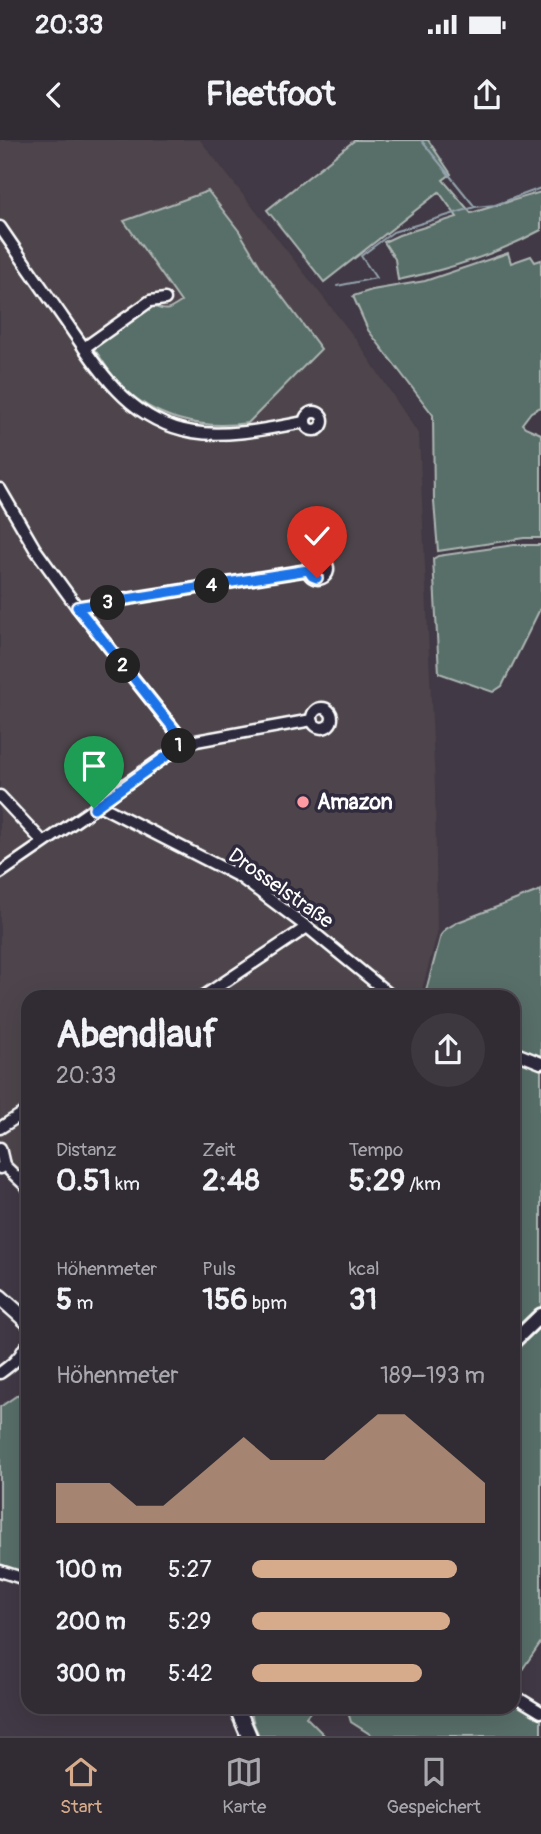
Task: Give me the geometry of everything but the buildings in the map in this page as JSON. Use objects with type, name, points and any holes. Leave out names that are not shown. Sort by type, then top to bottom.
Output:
[{"type":"highway","points":[[0,1297],[21,1316]]},
{"type":"highway","points":[[242,1714],[249,1736]]},
{"type":"main road","points":[[520,1335],[541,1315]]},
{"type":"street","points":[[0,227],[103,376],[119,394],[150,417],[193,432],[216,433],[305,422]]},
{"type":"street","points":[[84,348],[150,301],[165,299]]},
{"type":"street","points":[[0,489],[36,549],[77,607],[185,743]]},
{"type":"street","points":[[77,607],[308,570]]},
{"type":"street","points":[[0,873],[185,743],[312,720]]},
{"type":"street","points":[[0,796],[43,842]]},
{"type":"street","name":"Drosselstraße","points":[[99,805],[240,877],[384,990]]},
{"type":"street","points":[[213,990],[307,927]]},
{"type":"street","points":[[520,1055],[541,1063]]},
{"type":"street","points":[[0,1128],[21,1114]]},
{"type":"street","points":[[0,1149],[2,1167],[21,1182]]},
{"type":"street","points":[[0,1373],[21,1356]]},
{"type":"street","points":[[0,1571],[21,1578]]},
{"type":"street","points":[[520,1699],[541,1712]]},
{"type":"shaded area","points":[[0,140],[200,140],[355,338],[419,435],[435,787],[437,934],[422,990],[21,990],[21,1183],[0,1168]]},
{"type":"green space","points":[[355,140],[428,140],[451,174],[443,180],[471,213],[541,192],[541,230],[507,247],[471,260],[398,280],[395,259],[384,242],[457,217],[439,192],[324,282],[267,210]]},
{"type":"green space","points":[[208,191],[321,349],[248,423],[213,425],[163,414],[147,406],[120,384],[94,349],[95,344],[151,306],[166,310],[181,302],[124,221]]},
{"type":"green space","points":[[508,253],[511,263],[531,256],[535,262],[541,260],[541,407],[531,412],[522,424],[541,434],[541,538],[524,538],[438,551],[434,502],[433,415],[368,330],[353,296],[425,281]]},
{"type":"green space","points":[[514,545],[541,545],[541,607],[502,686],[493,692],[439,673],[433,559],[438,556]]},
{"type":"green space","points":[[541,890],[541,1058],[520,1050],[520,990],[426,990],[441,935],[458,922]]},
{"type":"green space","points":[[520,1059],[541,1067],[541,1309],[520,1328]]},
{"type":"green space","points":[[541,1318],[541,1642],[520,1673],[520,1338]]},
{"type":"green space","points":[[21,1393],[21,1574],[0,1567],[0,1407]]},
{"type":"green space","points":[[520,1701],[541,1714],[541,1736],[373,1736],[351,1722],[349,1714],[520,1714]]},
{"type":"green space","points":[[252,1714],[308,1714],[306,1717],[325,1736],[259,1736]]},
{"type":"waterway","points":[[421,140],[475,207]]},
{"type":"waterway","points":[[337,286],[376,278],[361,256],[393,232],[475,207],[495,205],[541,188]]},
{"type":"place","name":"Amazon","points":[[303,802]]},
{"type":"route","points":[[94,808],[185,743],[77,607],[308,570],[317,578]]}]
